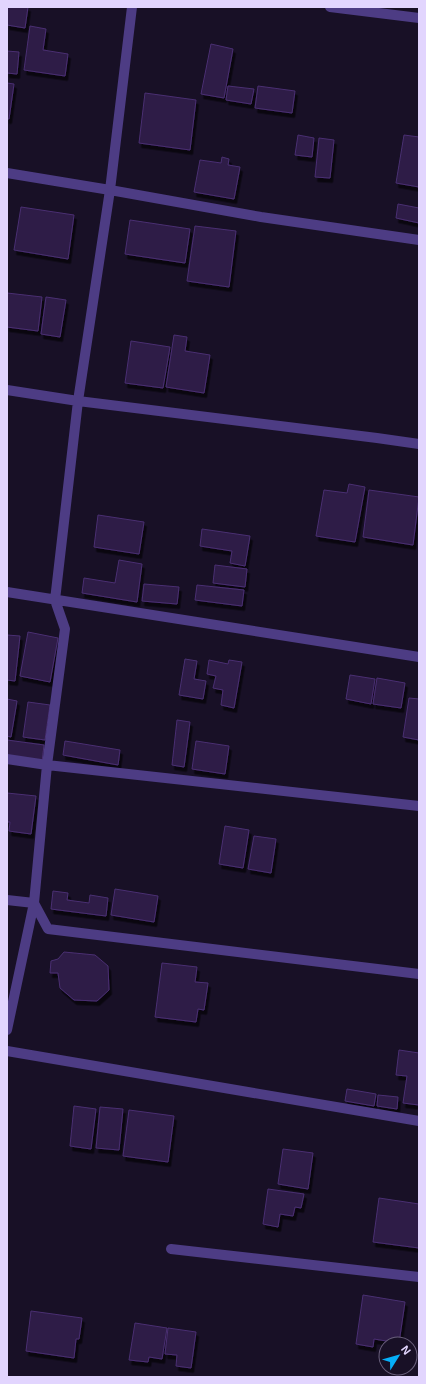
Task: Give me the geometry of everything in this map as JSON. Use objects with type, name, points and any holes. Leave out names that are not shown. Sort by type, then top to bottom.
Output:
[{"type":"street","points":[[7,1030],[34,903],[47,765],[65,629],[55,600],[78,401],[110,190],[132,7]]},
{"type":"street","points":[[330,7],[419,18]]},
{"type":"street","points":[[7,173],[261,217],[419,240]]},
{"type":"street","points":[[7,390],[78,401],[419,444]]},
{"type":"street","points":[[7,592],[419,657]]},
{"type":"street","points":[[7,759],[47,765],[419,806]]},
{"type":"street","points":[[7,900],[34,903]]},
{"type":"street","points":[[34,903],[48,929],[419,974]]},
{"type":"street","points":[[7,1051],[419,1121]]},
{"type":"street","points":[[171,1249],[419,1277]]},
{"type":"building","points":[[7,7],[28,7],[25,28],[7,25]]},
{"type":"building","points":[[30,26],[46,29],[43,50],[68,54],[65,76],[24,70]]},
{"type":"building","points":[[211,44],[233,49],[224,98],[201,94]]},
{"type":"building","points":[[7,51],[19,52],[17,74],[7,73]]},
{"type":"building","points":[[7,83],[14,84],[9,119],[7,119]]},
{"type":"building","points":[[228,86],[254,89],[251,104],[226,100]]},
{"type":"building","points":[[258,86],[295,91],[292,113],[255,108]]},
{"type":"building","points":[[145,93],[196,100],[190,150],[139,143]]},
{"type":"building","points":[[298,135],[314,138],[312,157],[295,155]]},
{"type":"building","points":[[404,135],[419,137],[419,187],[396,183]]},
{"type":"building","points":[[319,138],[334,140],[330,178],[315,177]]},
{"type":"building","points":[[222,157],[229,159],[228,165],[240,167],[234,199],[194,192],[200,160],[221,163]]},
{"type":"building","points":[[398,204],[419,208],[419,223],[396,218]]},
{"type":"building","points":[[21,207],[74,215],[68,259],[14,250]]},
{"type":"building","points":[[130,220],[190,229],[185,263],[125,254]]},
{"type":"building","points":[[195,226],[236,231],[229,287],[187,281]]},
{"type":"building","points":[[7,293],[42,297],[38,331],[7,327]]},
{"type":"building","points":[[46,297],[66,300],[60,337],[41,334]]},
{"type":"building","points":[[174,335],[187,337],[185,351],[210,355],[204,393],[166,387]]},
{"type":"building","points":[[131,341],[170,347],[163,388],[125,383]]},
{"type":"building","points":[[349,484],[365,487],[355,542],[316,536],[324,490],[347,493]]},
{"type":"building","points":[[369,490],[419,497],[413,545],[363,537]]},
{"type":"building","points":[[98,515],[144,522],[139,554],[94,547]]},
{"type":"building","points":[[202,529],[250,536],[245,566],[230,563],[232,551],[200,546]]},
{"type":"building","points":[[119,560],[142,564],[137,602],[82,593],[84,578],[115,583]]},
{"type":"building","points":[[215,565],[247,569],[245,587],[213,583]]},
{"type":"building","points":[[144,584],[179,587],[177,604],[142,601]]},
{"type":"building","points":[[197,585],[244,590],[242,606],[195,600]]},
{"type":"building","points":[[28,632],[58,638],[50,682],[20,676]]},
{"type":"building","points":[[7,635],[20,636],[15,681],[7,680]]},
{"type":"building","points":[[185,659],[197,661],[194,679],[206,681],[203,699],[179,695]]},
{"type":"building","points":[[209,660],[228,664],[229,660],[242,662],[234,708],[221,705],[223,690],[213,688],[216,676],[207,674]]},
{"type":"building","points":[[350,675],[375,679],[371,704],[346,699]]},
{"type":"building","points":[[377,678],[405,683],[401,708],[373,704]]},
{"type":"building","points":[[409,698],[419,699],[419,740],[403,737]]},
{"type":"building","points":[[7,699],[17,701],[11,737],[7,736]]},
{"type":"building","points":[[28,702],[50,705],[45,740],[23,737]]},
{"type":"building","points":[[177,720],[190,722],[184,767],[172,765]]},
{"type":"building","points":[[7,740],[44,745],[42,762],[7,757]]},
{"type":"building","points":[[65,741],[120,750],[118,765],[63,755]]},
{"type":"building","points":[[196,741],[229,746],[225,774],[192,769]]},
{"type":"building","points":[[7,793],[36,796],[31,834],[9,831],[10,822],[7,822]]},
{"type":"building","points":[[225,826],[249,830],[243,868],[219,864]]},
{"type":"building","points":[[254,836],[276,839],[271,873],[248,869]]},
{"type":"building","points":[[115,889],[158,896],[154,922],[111,915]]},
{"type":"building","points":[[53,891],[68,893],[67,900],[89,903],[90,895],[108,898],[106,916],[51,909]]},
{"type":"building","points":[[64,952],[95,955],[108,966],[109,990],[97,1001],[74,1000],[60,988],[58,973],[50,973],[51,961],[58,959]]},
{"type":"building","points":[[162,963],[197,967],[195,982],[208,983],[204,1010],[198,1009],[196,1022],[155,1017]]},
{"type":"building","points":[[399,1050],[419,1053],[419,1105],[403,1103],[407,1076],[396,1075]]},
{"type":"building","points":[[347,1089],[376,1094],[374,1106],[345,1101]]},
{"type":"building","points":[[378,1095],[398,1097],[397,1109],[377,1106]]},
{"type":"building","points":[[74,1106],[96,1109],[91,1149],[70,1146]]},
{"type":"building","points":[[100,1107],[123,1109],[119,1150],[96,1148]]},
{"type":"building","points":[[129,1110],[174,1116],[168,1162],[123,1156]]},
{"type":"building","points":[[283,1149],[313,1153],[308,1189],[278,1184]]},
{"type":"building","points":[[268,1189],[304,1194],[301,1208],[295,1207],[293,1216],[280,1214],[278,1227],[263,1224]]},
{"type":"building","points":[[379,1198],[419,1204],[419,1248],[373,1242]]},
{"type":"building","points":[[363,1295],[405,1302],[400,1336],[378,1336],[378,1340],[374,1339],[373,1347],[356,1344]]},
{"type":"building","points":[[31,1311],[82,1318],[79,1339],[76,1339],[74,1358],[26,1351]]},
{"type":"building","points":[[135,1323],[167,1328],[162,1359],[149,1357],[148,1362],[129,1360]]},
{"type":"building","points":[[168,1328],[196,1332],[191,1368],[176,1366],[177,1355],[165,1354]]}]
